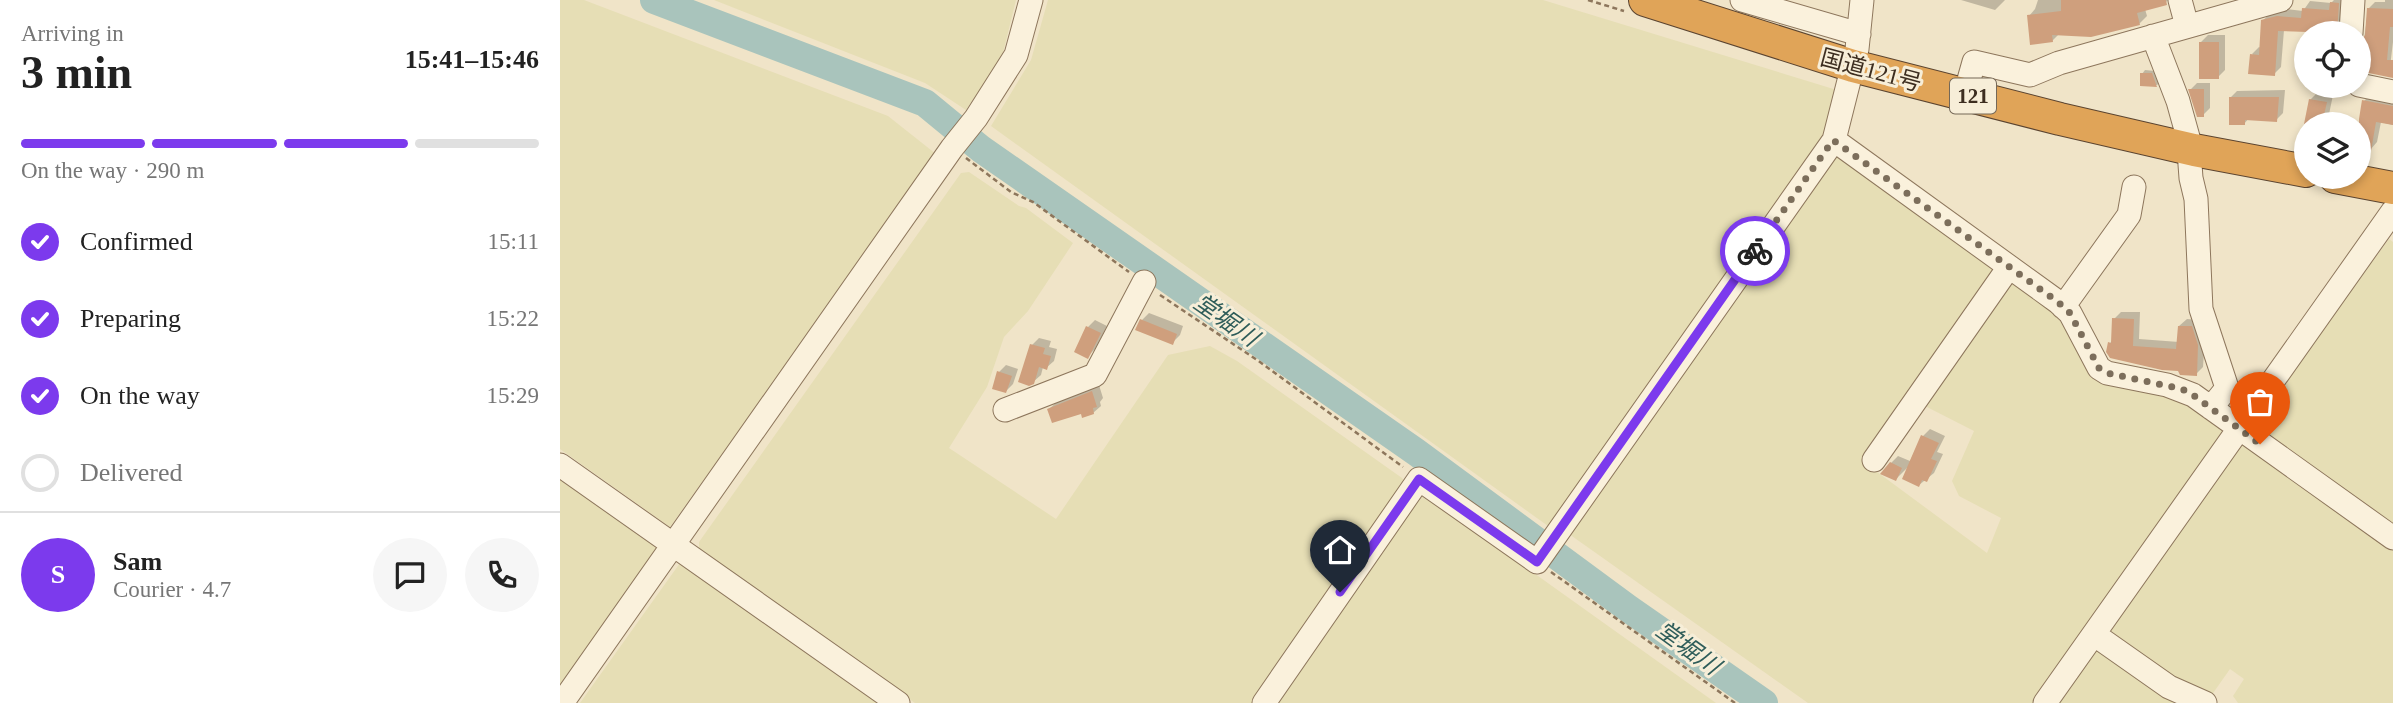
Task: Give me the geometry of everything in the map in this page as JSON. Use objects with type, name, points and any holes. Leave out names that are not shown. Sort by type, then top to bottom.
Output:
[{"type":"highway","name":"国道121号","points":[[1645,0],[1853,66],[2060,120],[2294,169]]},
{"type":"highway","points":[[2371,184],[2393,188]]},
{"type":"street","points":[[562,703],[952,148],[976,118],[1016,55],[1031,0]]},
{"type":"street","points":[[1742,0],[1859,34]]},
{"type":"street","points":[[1264,703],[1419,479],[1537,562],[1833,140],[1853,66],[1862,0]]},
{"type":"street","points":[[2180,0],[2187,26]]},
{"type":"street","points":[[1965,94],[1974,62],[2029,75],[2059,63],[2281,0]]},
{"type":"street","points":[[2352,21],[2353,0]]},
{"type":"street","points":[[2153,36],[2178,101],[2189,149],[2196,200],[2201,309],[2227,388],[2211,408]]},
{"type":"street","points":[[2371,87],[2393,92]]},
{"type":"street","points":[[1833,140],[2063,307],[2070,313],[2099,368],[2107,373],[2182,389],[2393,538]]},
{"type":"street","points":[[2063,307],[2129,215],[2134,187]]},
{"type":"street","points":[[2045,703],[2393,211]]},
{"type":"street","points":[[1874,460],[2009,267]]},
{"type":"street","points":[[1005,410],[1095,375],[1144,282]]},
{"type":"street","points":[[560,465],[898,703]]},
{"type":"street","points":[[2095,635],[2169,687],[2205,703]]},
{"type":"path","points":[[952,148],[1011,192],[1033,202],[1259,362],[1419,479]]},
{"type":"path","points":[[1537,562],[1735,703]]},
{"type":"shaded area","points":[[560,0],[584,0],[888,116],[936,154],[670,527],[560,449]]},
{"type":"shaded area","points":[[714,0],[1016,0],[1002,57],[966,110],[925,83]]},
{"type":"shaded area","points":[[1048,0],[1543,0],[1840,91],[1827,140],[1557,525],[1548,526],[991,126],[1031,60]]},
{"type":"shaded area","points":[[1836,153],[2003,270],[1865,463],[1987,553],[2001,518],[1959,496],[1952,481],[1974,431],[1923,405],[2005,290],[2016,281],[2063,316],[2089,369],[2181,396],[2227,433],[2035,703],[1808,703],[1569,534]]},
{"type":"shaded area","points":[[969,172],[1026,208],[1073,243],[1028,311],[1004,337],[987,387],[949,448],[1056,519],[1168,355],[1210,346],[1237,361],[1402,478],[1408,486],[1257,703],[915,703],[699,550],[699,542],[961,173]]},
{"type":"shaded area","points":[[2389,239],[2393,242],[2393,528],[2251,427]]},
{"type":"shaded area","points":[[2241,443],[2393,548],[2393,703],[2238,703],[2233,696],[2244,679],[2230,669],[2211,696],[2180,683],[2109,633],[2107,629]]},
{"type":"shaded area","points":[[560,473],[659,542],[658,550],[560,687]]},
{"type":"shaded area","points":[[1423,494],[1716,703],[1277,703]]},
{"type":"shaded area","points":[[680,563],[879,703],[580,703]]},
{"type":"shaded area","points":[[2096,647],[2188,703],[2056,703]]},
{"type":"building","points":[[2061,0],[2166,0],[2167,5],[2137,13],[2140,25],[2091,37],[2052,35],[2053,42],[2030,45],[2027,15],[2061,11]]},
{"type":"building","points":[[2330,2],[2339,3],[2338,21],[2294,21],[2294,32],[2278,31],[2275,76],[2248,74],[2250,54],[2259,55],[2261,20],[2277,16],[2301,18],[2302,8],[2329,10]]},
{"type":"building","points":[[2367,8],[2393,9],[2393,27],[2390,27],[2387,60],[2393,60],[2393,78],[2371,73],[2371,21],[2366,21]]},
{"type":"building","points":[[2199,42],[2219,42],[2219,79],[2199,79]]},
{"type":"building","points":[[2140,73],[2152,73],[2157,87],[2140,86]]},
{"type":"building","points":[[2188,89],[2204,89],[2204,117],[2197,117]]},
{"type":"building","points":[[2229,97],[2279,97],[2277,122],[2245,120],[2245,125],[2229,125]]},
{"type":"building","points":[[2309,99],[2327,102],[2325,112],[2306,112]]},
{"type":"building","points":[[2362,100],[2393,106],[2393,125],[2376,122],[2371,151],[2371,112],[2360,112]]},
{"type":"building","points":[[2112,318],[2134,319],[2133,346],[2176,349],[2178,326],[2192,326],[2198,345],[2197,376],[2180,375],[2178,371],[2110,358],[2106,352],[2108,342],[2111,343]]},
{"type":"building","points":[[1140,319],[1177,334],[1173,345],[1135,330]]},
{"type":"building","points":[[1086,326],[1101,333],[1088,359],[1074,352]]},
{"type":"building","points":[[1030,344],[1045,348],[1043,354],[1051,356],[1047,370],[1039,367],[1034,384],[1029,386],[1018,382]]},
{"type":"building","points":[[997,371],[1012,376],[1006,393],[992,389]]},
{"type":"building","points":[[1092,391],[1097,407],[1093,408],[1094,414],[1082,418],[1081,414],[1052,423],[1047,409]]},
{"type":"building","points":[[1921,435],[1939,443],[1931,459],[1937,461],[1927,482],[1922,480],[1919,487],[1902,479]]},
{"type":"building","points":[[1890,462],[1902,468],[1896,481],[1880,474]]},
{"type":"waterway","name":"堂堀川","points":[[654,0],[925,103],[981,149],[1416,452],[1629,609],[1764,703]]},
{"type":"way so far","points":[[1755,251],[1833,140],[2058,302],[2070,313],[2099,368],[2107,373],[2182,389],[2260,444]]},
{"type":"route","points":[[1340,592],[1419,479],[1537,562],[1755,251]]}]
